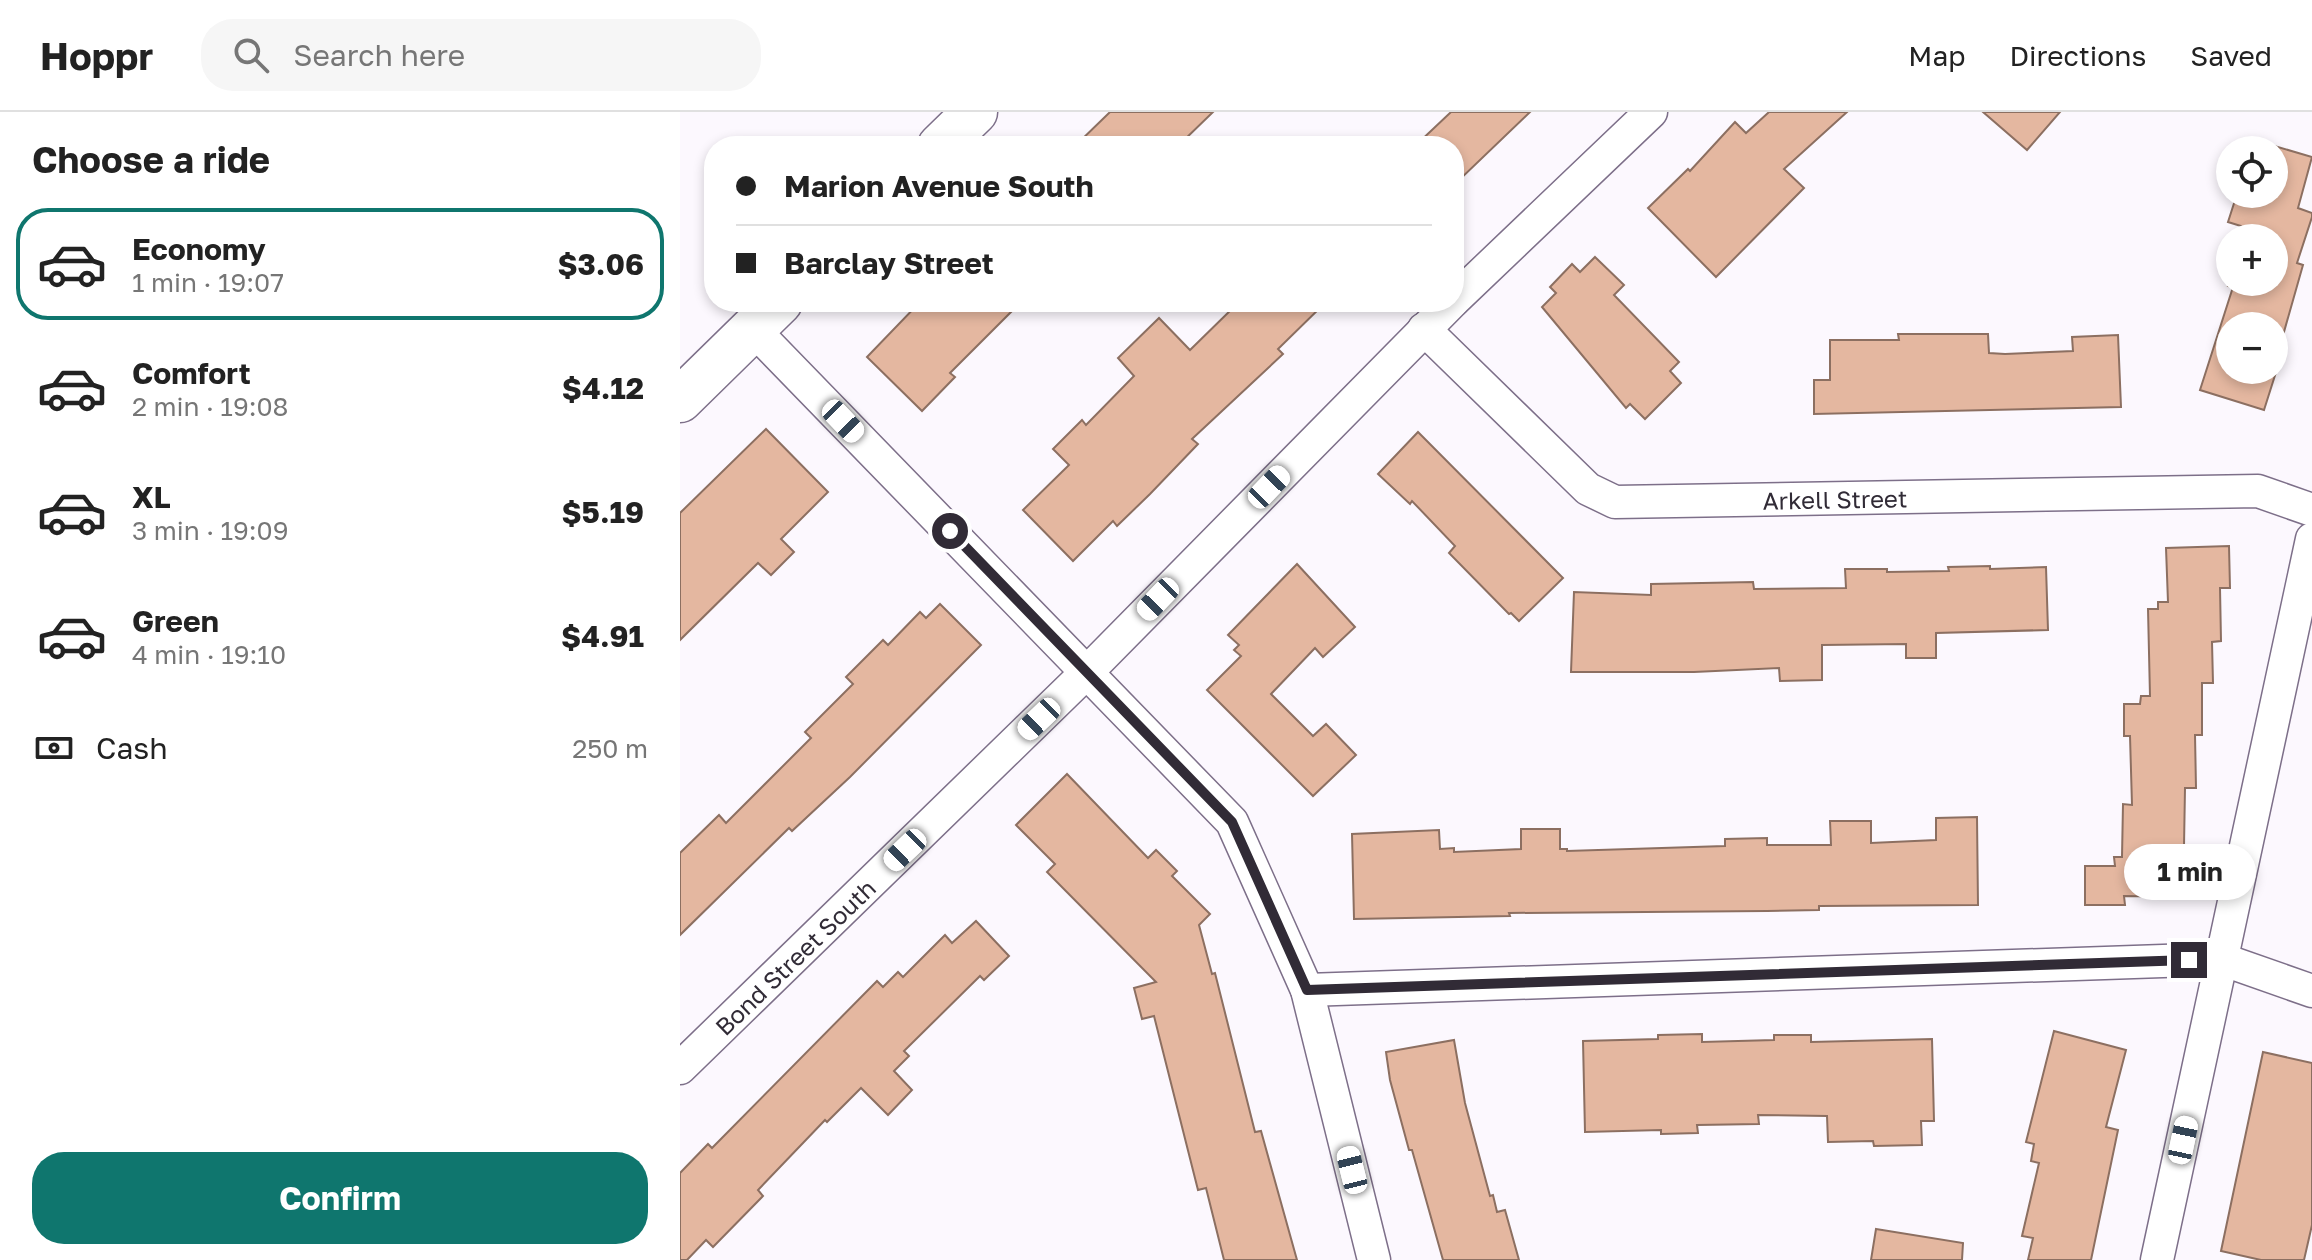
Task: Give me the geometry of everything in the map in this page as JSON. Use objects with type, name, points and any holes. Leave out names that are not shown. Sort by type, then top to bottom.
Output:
[{"type":"street","points":[[950,136],[975,112]]},
{"type":"street","name":"Bond Street South","points":[[1464,290],[1651,112]]},
{"type":"street","name":"Bond Street South","points":[[680,1068],[1088,671],[1442,312]]},
{"type":"street","points":[[680,400],[767,316],[1088,671],[1232,822],[1307,990],[1374,1260]]},
{"type":"street","name":"Arkell Street","points":[[1424,329],[1588,489],[1615,502],[2258,491],[2312,510]]},
{"type":"street","points":[[2157,1260],[2312,539]]},
{"type":"street","points":[[1307,990],[2221,959],[2312,991]]},
{"type":"building","points":[[1110,112],[1213,112],[1188,136],[1085,136]]},
{"type":"building","points":[[1451,112],[1530,112],[1464,175],[1464,136],[1426,136]]},
{"type":"building","points":[[1769,112],[1847,112],[1784,169],[1804,188],[1716,277],[1648,208],[1688,169],[1690,171],[1735,122],[1746,133]]},
{"type":"building","points":[[1983,112],[2060,112],[2027,150]]},
{"type":"building","points":[[2288,150],[2312,157],[2298,208],[2312,213],[2312,217],[2297,263],[2303,265],[2288,318],[2288,312],[2225,312],[2230,296],[2288,296],[2288,224],[2228,222],[2232,208],[2288,208]]},
{"type":"building","points":[[1595,257],[1624,285],[1614,295],[1679,362],[1670,371],[1681,383],[1645,419],[1630,404],[1626,408],[1542,307],[1556,293],[1550,287],[1572,264],[1580,272]]},
{"type":"building","points":[[910,312],[1011,312],[950,373],[955,377],[922,411],[867,357]]},
{"type":"building","points":[[1229,312],[1316,312],[1278,349],[1283,354],[1192,439],[1198,444],[1150,494],[1117,526],[1113,521],[1073,561],[1023,510],[1069,465],[1053,449],[1082,420],[1086,425],[1134,376],[1118,358],[1159,318],[1190,350]]},
{"type":"building","points":[[1898,334],[1988,334],[1989,353],[2005,354],[2073,351],[2072,337],[2118,335],[2121,407],[1814,414],[1814,380],[1830,380],[1830,340],[1899,340]]},
{"type":"building","points":[[2216,340],[2216,384],[2272,384],[2264,410],[2200,390]]},
{"type":"building","points":[[766,429],[828,492],[781,539],[794,552],[771,575],[758,563],[680,640],[680,513]]},
{"type":"building","points":[[1418,432],[1563,578],[1519,621],[1449,553],[1455,546],[1412,501],[1410,504],[1378,474]]},
{"type":"building","points":[[2229,546],[2230,588],[2220,588],[2221,641],[2212,642],[2213,683],[2202,683],[2202,735],[2195,735],[2196,788],[2185,788],[2180,897],[2124,896],[2125,905],[2085,905],[2085,866],[2115,866],[2114,857],[2122,857],[2123,804],[2132,805],[2130,736],[2124,736],[2124,704],[2140,704],[2141,696],[2150,696],[2148,609],[2158,609],[2158,602],[2168,602],[2166,548]]},
{"type":"building","points":[[1297,564],[1355,627],[1323,657],[1315,648],[1271,694],[1313,736],[1326,724],[1356,755],[1313,796],[1207,690],[1241,656],[1234,650],[1239,645],[1228,635]]},
{"type":"building","points":[[1990,566],[1990,569],[2046,567],[2048,630],[1936,633],[1936,658],[1906,658],[1906,644],[1822,645],[1822,680],[1780,681],[1779,668],[1571,672],[1574,592],[1651,595],[1651,584],[1753,582],[1754,589],[1846,588],[1845,569],[1949,571],[1948,567]]},
{"type":"building","points":[[940,604],[981,645],[850,777],[792,831],[789,828],[680,935],[680,853],[719,815],[726,823],[811,738],[805,732],[853,684],[846,677],[883,640],[888,645],[920,612],[926,618]]},
{"type":"building","points":[[1067,774],[1148,858],[1156,850],[1177,871],[1172,876],[1210,914],[1199,925],[1212,974],[1215,973],[1255,1132],[1261,1131],[1297,1260],[1224,1260],[1206,1188],[1198,1190],[1154,1016],[1142,1019],[1134,988],[1156,982],[1047,872],[1055,864],[1016,825]]},
{"type":"building","points":[[1977,817],[1978,905],[1819,906],[1819,910],[1509,913],[1510,916],[1354,919],[1352,834],[1439,830],[1440,849],[1454,848],[1454,852],[1521,849],[1521,829],[1560,829],[1560,849],[1567,851],[1725,846],[1725,839],[1767,838],[1767,845],[1831,845],[1830,821],[1871,821],[1871,843],[1936,840],[1936,818]]},
{"type":"building","points":[[976,921],[1009,956],[984,980],[980,976],[904,1051],[909,1056],[894,1071],[912,1090],[888,1115],[861,1088],[827,1122],[825,1120],[758,1190],[763,1196],[713,1247],[706,1240],[687,1260],[680,1260],[680,1173],[708,1144],[712,1148],[877,981],[883,987],[898,972],[903,977],[945,935],[952,943]]},
{"type":"building","points":[[2054,1031],[2126,1050],[2106,1127],[2118,1130],[2091,1260],[2028,1260],[2033,1238],[2022,1236],[2039,1163],[2031,1161],[2034,1144],[2026,1142]]},
{"type":"building","points":[[1702,1034],[1702,1042],[1774,1040],[1774,1035],[1811,1035],[1811,1042],[1932,1039],[1934,1121],[1921,1121],[1922,1145],[1874,1146],[1873,1141],[1828,1142],[1827,1116],[1758,1115],[1759,1124],[1697,1125],[1698,1133],[1661,1134],[1661,1130],[1585,1132],[1583,1041],[1658,1039],[1658,1035]]},
{"type":"building","points":[[1454,1040],[1465,1103],[1490,1196],[1493,1195],[1497,1212],[1505,1210],[1519,1260],[1443,1260],[1412,1150],[1409,1150],[1390,1080],[1386,1052]]},
{"type":"building","points":[[2263,1052],[2312,1063],[2312,1225],[2304,1260],[2261,1260],[2221,1251]]},
{"type":"building","points":[[1876,1229],[1963,1243],[1962,1260],[1871,1260]]},
{"type":"route","points":[[950,531],[1232,822],[1307,990],[2189,960]]}]
